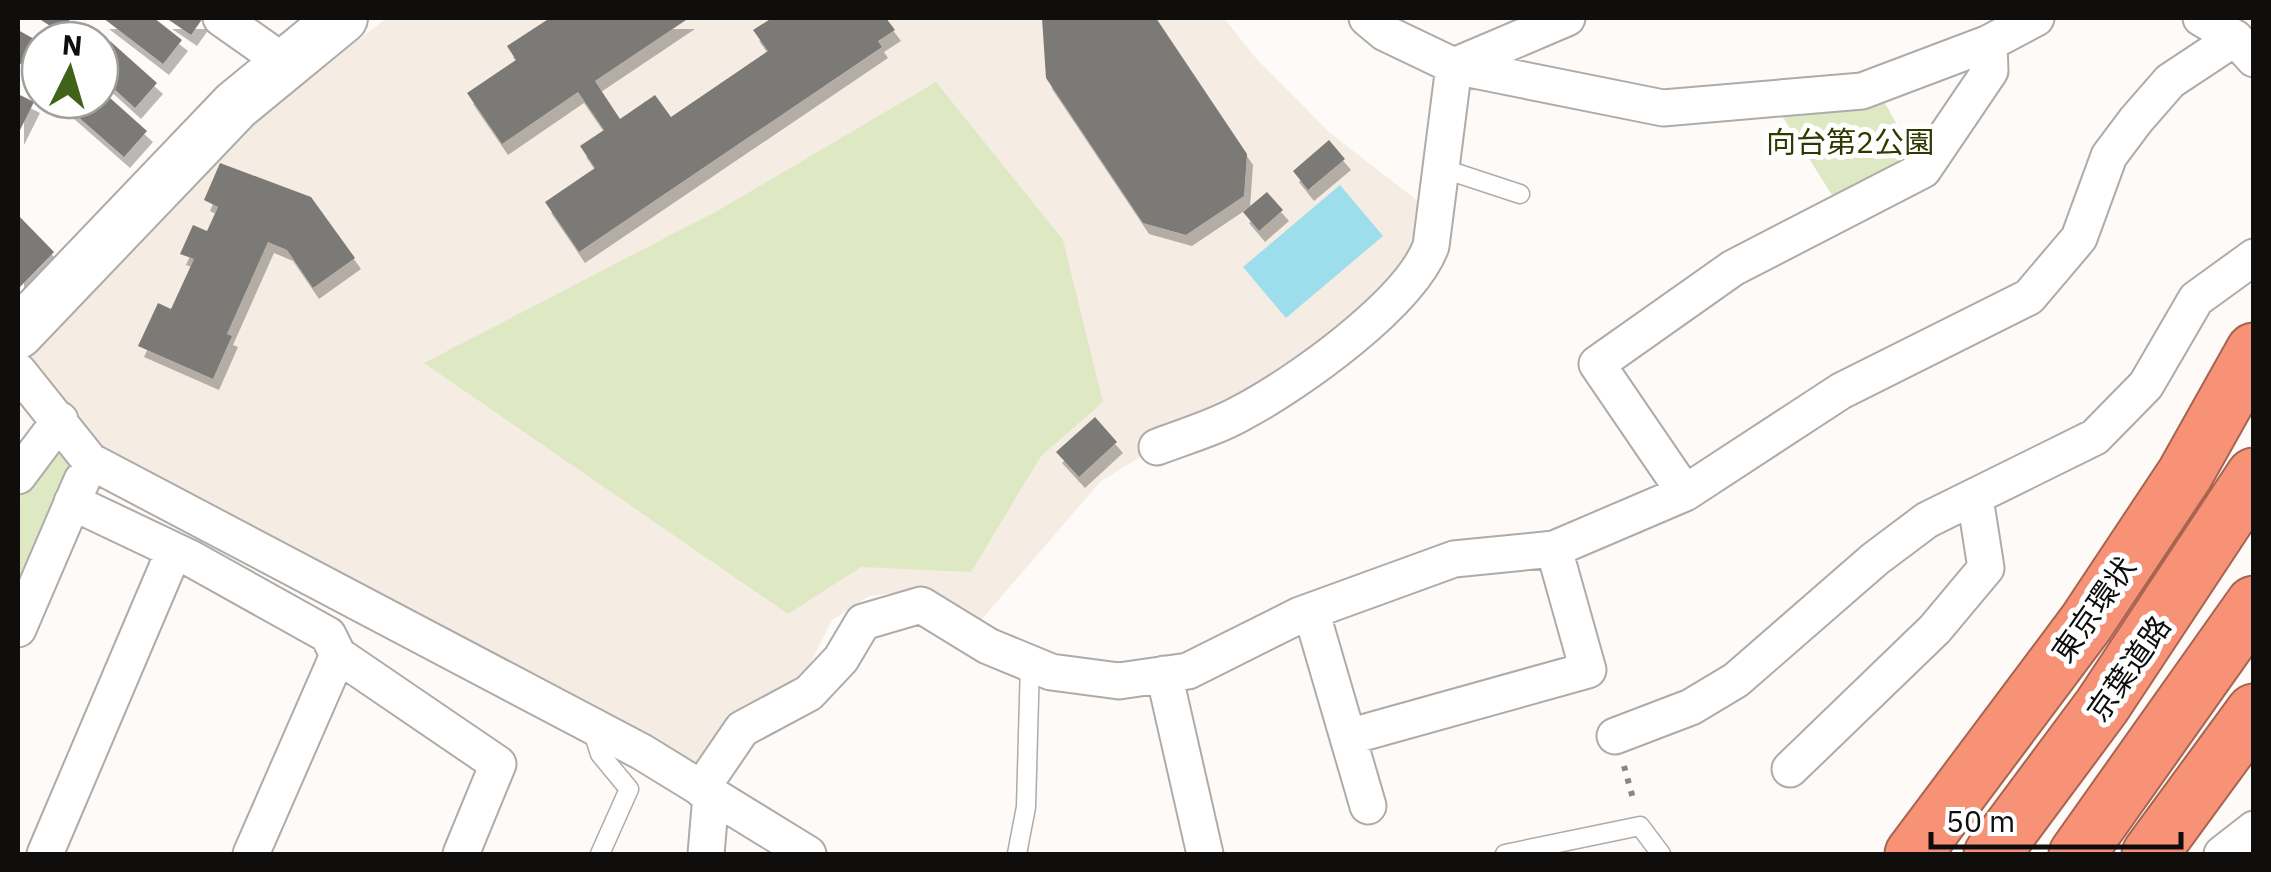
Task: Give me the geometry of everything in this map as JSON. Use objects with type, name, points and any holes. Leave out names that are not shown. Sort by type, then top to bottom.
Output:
[{"type":"highway","name":"東京環状","points":[[1914,854],[2086,623],[2185,474],[2254,351]]},
{"type":"highway","name":"京葉道路","points":[[1992,854],[2112,692],[2254,476]]},
{"type":"highway","points":[[2076,854],[2152,754],[2254,604]]},
{"type":"highway","points":[[2150,854],[2254,712]]},
{"type":"street","points":[[221,18],[284,63]]},
{"type":"street","points":[[18,334],[184,157],[284,63],[342,18]]},
{"type":"street","points":[[1366,18],[1386,33],[1454,66],[1663,108],[1862,91],[1989,43],[2036,18]]},
{"type":"street","points":[[1454,66],[1568,18]]},
{"type":"street","points":[[2201,18],[2244,48]]},
{"type":"street","points":[[1685,492],[1597,364],[1733,268],[1924,170],[1990,70],[1989,43]]},
{"type":"street","points":[[706,854],[706,792],[742,729],[809,692],[841,659],[863,622],[921,604],[988,646],[1050,672],[1119,681],[1188,671],[1311,611],[1454,559],[1554,549],[1685,492],[1841,390],[2029,298],[2079,238],[2109,156],[2136,120],[2170,81],[2244,48]]},
{"type":"street","points":[[1158,447],[1243,412],[1326,358],[1422,270],[1431,246],[1454,66]]},
{"type":"street","points":[[1615,736],[1691,707],[1736,680],[1875,559],[1927,520],[2095,437],[2146,385],[2196,299],[2254,256]]},
{"type":"street","points":[[18,371],[90,461],[591,726],[808,854]]},
{"type":"street","points":[[18,476],[60,420]]},
{"type":"street","points":[[18,629],[90,461]]},
{"type":"street","points":[[1790,769],[1935,629],[1986,568],[1975,498]]},
{"type":"street","points":[[72,502],[174,551],[328,635],[338,655],[498,764],[460,854]]},
{"type":"street","points":[[1348,737],[1588,670],[1554,549]]},
{"type":"street","points":[[46,854],[174,551]]},
{"type":"street","points":[[1311,611],[1368,806]]},
{"type":"street","points":[[251,854],[338,655]]},
{"type":"street","points":[[1164,674],[1205,854]]},
{"type":"street","points":[[2222,854],[2254,830]]},
{"type":"lane","points":[[1441,168],[1520,194]]},
{"type":"lane","points":[[1017,854],[1026,807],[1030,663]]},
{"type":"lane","points":[[591,726],[600,754],[629,788],[600,854]]},
{"type":"lane","points":[[1505,854],[1640,826],[1660,854]]},
{"type":"path","points":[[1615,736],[1640,826]]},
{"type":"shaded area","points":[[387,18],[1224,18],[1254,56],[1330,133],[1419,202],[1410,254],[1324,344],[1101,481],[976,626],[919,590],[869,596],[832,620],[800,684],[726,727],[690,769],[110,458],[21,364],[277,102]]},
{"type":"green space","points":[[936,82],[1063,240],[1103,402],[1041,456],[971,572],[861,567],[788,614],[424,363],[719,210]]},
{"type":"green space","name":"向台第2公園","points":[[1880,94],[1916,159],[1832,195],[1777,108]]},
{"type":"green space","points":[[61,454],[73,461],[73,471],[18,593],[16,532],[22,492],[42,462]]},
{"type":"water","points":[[1340,185],[1383,236],[1286,318],[1243,267]]},
{"type":"building","points":[[103,18],[154,18],[182,40],[163,64],[120,31],[120,20]]},
{"type":"building","points":[[166,18],[203,18],[191,35]]},
{"type":"building","points":[[550,18],[689,18],[595,81],[620,119],[655,95],[671,117],[768,51],[753,30],[772,18],[886,18],[895,30],[878,41],[882,47],[579,252],[545,202],[595,168],[580,146],[604,130],[578,92],[502,144],[467,93],[516,60],[507,46]]},
{"type":"building","points":[[1042,18],[1156,18],[1247,154],[1244,196],[1186,235],[1143,223],[1046,78]]},
{"type":"building","points":[[18,30],[20,64],[18,62]]},
{"type":"building","points":[[120,50],[157,83],[135,108],[120,94]]},
{"type":"building","points":[[18,94],[20,120],[25,120],[18,134]]},
{"type":"building","points":[[120,107],[147,131],[124,157],[82,120],[120,120]]},
{"type":"building","points":[[1329,140],[1345,159],[1308,190],[1293,171]]},
{"type":"building","points":[[220,163],[311,197],[355,258],[313,288],[287,250],[268,242],[227,334],[232,336],[213,379],[138,346],[158,303],[171,309],[194,259],[180,254],[193,225],[207,231],[218,207],[204,200]]},
{"type":"building","points":[[1267,192],[1283,210],[1259,231],[1243,212]]},
{"type":"building","points":[[18,215],[54,252],[18,289]]},
{"type":"building","points":[[1095,417],[1117,442],[1079,477],[1056,452]]}]
